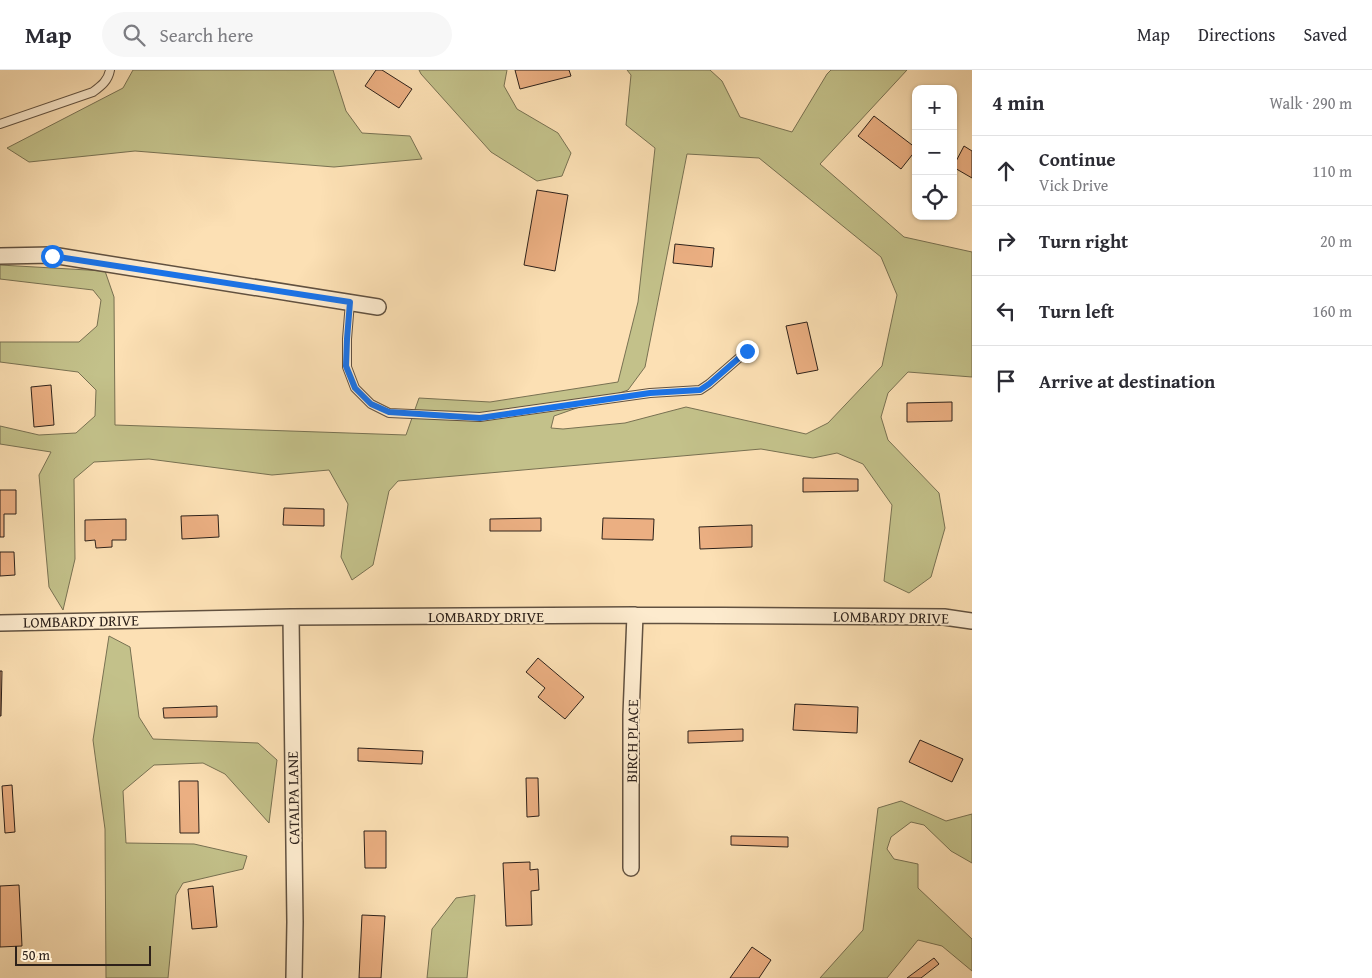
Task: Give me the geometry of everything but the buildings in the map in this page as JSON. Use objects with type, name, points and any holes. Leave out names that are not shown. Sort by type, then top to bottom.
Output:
[{"type":"street","points":[[0,256],[52,256],[378,307]]},
{"type":"street","name":"LOMBARDY DRIVE","points":[[0,623],[291,617],[635,615],[944,617],[972,621]]},
{"type":"street","name":"BIRCH PLACE","points":[[631,868],[631,715],[635,615]]},
{"type":"street","name":"CATALPA LANE","points":[[291,617],[294,978]]},
{"type":"lane","points":[[0,124],[93,92],[104,84],[110,70]]},
{"type":"lane","points":[[350,302],[346,366],[355,388],[371,404],[389,412],[480,418],[650,393],[700,390],[747,351]]},
{"type":"shaded area","points":[[133,70],[333,70],[346,111],[362,133],[410,136],[422,159],[334,167],[135,151],[29,162],[7,148],[123,88]]},
{"type":"shaded area","points":[[419,70],[507,70],[504,86],[517,109],[558,133],[571,153],[562,176],[537,181],[491,152]]},
{"type":"shaded area","points":[[627,70],[710,70],[722,81],[740,117],[792,132],[831,70],[907,70],[820,164],[904,237],[972,252],[972,377],[908,372],[888,393],[881,417],[888,440],[939,493],[945,528],[931,577],[909,593],[884,581],[892,505],[863,464],[837,453],[813,458],[761,449],[398,481],[389,491],[373,565],[352,580],[341,557],[348,504],[329,470],[272,475],[149,459],[94,462],[74,479],[75,559],[63,610],[49,587],[39,475],[51,452],[0,444],[0,426],[39,435],[76,433],[95,416],[96,390],[78,372],[0,362],[0,342],[79,342],[97,326],[101,300],[93,290],[0,279],[0,265],[105,271],[114,297],[115,425],[406,435],[419,398],[490,402],[618,382],[638,302],[655,148],[626,125],[631,75]],"holes":[[[687,154],[759,158],[881,257],[897,295],[882,366],[828,423],[806,434],[686,407],[625,423],[563,429],[551,428],[554,416],[628,390],[645,367]]]},
{"type":"shaded area","points":[[109,636],[130,647],[139,717],[153,739],[258,743],[277,760],[269,823],[225,774],[203,763],[154,765],[123,791],[126,843],[194,844],[247,856],[243,869],[183,883],[176,895],[168,978],[106,978],[105,829],[93,740]]},
{"type":"shaded area","points":[[901,801],[946,821],[972,814],[972,863],[951,851],[924,825],[911,822],[891,837],[887,849],[894,859],[918,864],[918,888],[972,939],[972,971],[942,946],[918,940],[887,978],[820,978],[863,930],[878,808]]},
{"type":"shaded area","points":[[475,895],[467,978],[427,978],[432,929],[456,898]]},
{"type":"route","points":[[52,256],[350,302],[346,366],[355,388],[371,404],[389,412],[480,418],[650,393],[700,390],[747,351]]}]
